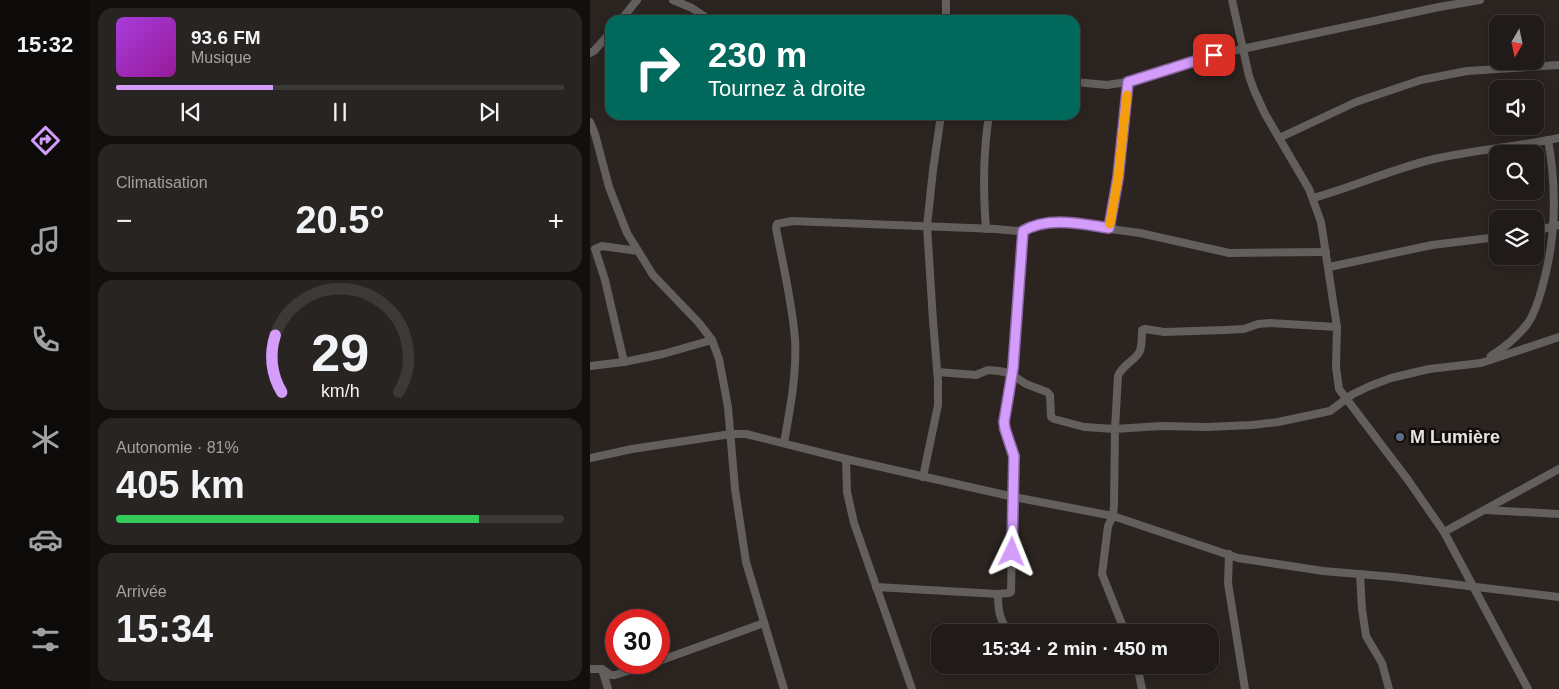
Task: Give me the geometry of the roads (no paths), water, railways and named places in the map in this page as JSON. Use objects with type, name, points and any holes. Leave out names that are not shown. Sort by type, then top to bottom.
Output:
[{"type":"street","points":[[625,15],[637,0]]},
{"type":"street","points":[[673,0],[702,15]]},
{"type":"street","points":[[946,0],[946,15]]},
{"type":"street","points":[[1232,0],[1254,90],[1265,114],[1313,198],[1321,222],[1337,327],[1339,389],[1408,480],[1444,532],[1528,689]]},
{"type":"street","points":[[1080,82],[1107,85],[1128,82],[1214,55],[1438,7],[1480,0]]},
{"type":"street","points":[[590,53],[605,39]]},
{"type":"street","points":[[1279,138],[1356,102],[1429,78],[1475,70],[1559,65]]},
{"type":"street","points":[[1109,228],[1118,178],[1128,82]]},
{"type":"street","points":[[924,476],[938,405],[938,372],[932,322],[927,226],[932,170],[940,120]]},
{"type":"street","points":[[986,229],[984,176],[989,120]]},
{"type":"street","points":[[590,122],[618,213],[638,251],[662,286],[680,302],[712,340],[724,383],[731,434],[734,489],[746,562],[784,689]]},
{"type":"street","points":[[1313,198],[1350,188],[1384,173],[1431,160],[1559,138]]},
{"type":"street","points":[[1481,363],[1498,352],[1528,322],[1534,312],[1547,270],[1556,226],[1552,164],[1548,140]]},
{"type":"street","points":[[784,443],[793,387],[795,340],[790,296],[776,228],[777,224],[792,221],[1016,230],[1023,233]]},
{"type":"street","points":[[876,587],[998,594],[1011,592],[1014,456],[1004,426],[1005,408],[1012,376],[1023,231],[1058,222],[1140,233],[1229,253],[1326,252]]},
{"type":"street","points":[[1329,267],[1432,245],[1489,238]]},
{"type":"street","points":[[624,362],[605,280],[595,250],[602,246],[638,251]]},
{"type":"street","points":[[1122,624],[1102,574],[1108,526],[1113,516],[1114,429],[1118,376],[1120,370],[1141,349],[1142,330],[1164,332],[1244,329],[1270,323],[1337,327]]},
{"type":"street","points":[[938,372],[976,375],[988,370],[1008,373],[1050,395],[1052,417],[1054,419],[1084,427],[1114,429],[1161,426],[1243,426],[1278,422],[1330,410],[1353,394],[1392,378],[1429,370],[1481,363],[1559,337]]},
{"type":"street","points":[[590,366],[624,362],[663,354],[712,340]]},
{"type":"street","points":[[590,458],[632,449],[731,434],[746,434],[1014,497],[1113,516],[1238,558],[1292,567],[1559,597]]},
{"type":"street","points":[[846,459],[847,492],[850,506],[912,689]]},
{"type":"street","points":[[1444,532],[1559,469]]},
{"type":"street","points":[[1484,510],[1559,514]]},
{"type":"street","points":[[1229,554],[1228,583],[1244,689]]},
{"type":"street","points":[[1360,574],[1366,636],[1382,663],[1389,689]]},
{"type":"street","points":[[998,594],[998,603],[1005,624]]},
{"type":"street","points":[[670,657],[764,622]]},
{"type":"street","points":[[590,669],[602,669],[605,671]]},
{"type":"street","points":[[602,669],[608,689]]},
{"type":"street","points":[[1139,674],[1142,689]]},
{"type":"place","name":"M Lumière","points":[[1400,437]]}]
